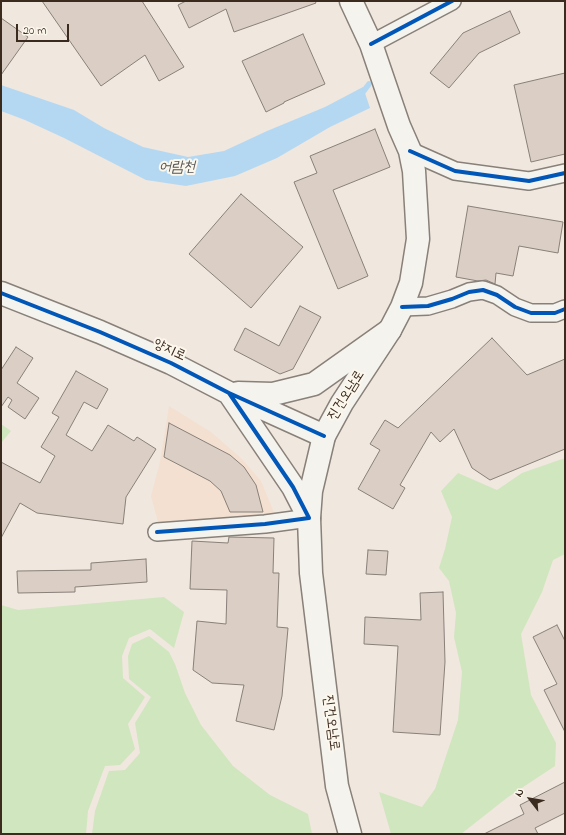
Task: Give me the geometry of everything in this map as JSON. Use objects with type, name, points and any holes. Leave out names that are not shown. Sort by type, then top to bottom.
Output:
[{"type":"main road","name":"진건오남로","points":[[350,834],[338,786],[311,573],[309,518],[311,491],[324,436],[342,403],[390,330],[402,307],[412,282],[418,239],[414,171],[410,151],[371,44],[352,1]]},
{"type":"main road","name":"양지로","points":[[1,293],[100,332],[324,436]]},
{"type":"main road","points":[[230,393],[273,394],[314,384],[390,330]]},
{"type":"main road","points":[[230,393],[294,487],[309,518]]},
{"type":"street","points":[[371,44],[452,1]]},
{"type":"street","points":[[410,151],[456,171],[529,181],[565,173]]},
{"type":"street","points":[[402,307],[428,306],[469,292],[483,290],[497,295],[515,307],[531,313],[555,313],[565,309]]},
{"type":"street","points":[[157,532],[264,524],[309,518]]},
{"type":"shaded area","points":[[169,406],[211,432],[242,459],[261,481],[275,515],[158,522],[151,496],[160,462]]},
{"type":"green space","points":[[1,424],[11,431],[1,443]]},
{"type":"green space","points":[[565,458],[565,554],[553,560],[542,592],[521,634],[531,695],[556,743],[555,766],[508,797],[461,834],[391,834],[379,792],[422,807],[435,789],[458,720],[462,672],[454,637],[456,613],[449,581],[439,568],[452,517],[441,491],[458,473],[497,490],[522,473]]},
{"type":"green space","points":[[164,597],[184,612],[174,648],[150,629],[129,638],[122,656],[123,678],[145,697],[128,724],[135,749],[120,765],[105,766],[88,811],[86,834],[1,834],[1,605],[18,610]]},
{"type":"green space","points":[[149,636],[169,652],[175,664],[185,693],[201,725],[233,766],[270,795],[308,814],[312,834],[92,834],[95,811],[109,771],[125,770],[140,753],[135,723],[151,697],[129,679],[128,656],[132,644]]},
{"type":"water","points":[[1,85],[74,110],[104,128],[143,147],[188,157],[224,151],[325,107],[363,87],[370,108],[330,127],[277,158],[235,176],[186,186],[146,180],[64,138],[1,111]]},
{"type":"building","points":[[42,1],[142,1],[184,67],[159,81],[145,55],[101,86]]},
{"type":"building","points":[[186,1],[315,1],[316,3],[234,32],[226,9],[189,28],[178,5]]},
{"type":"building","points":[[510,11],[520,33],[479,53],[449,88],[430,73],[463,33]]},
{"type":"building","points":[[1,18],[28,37],[1,75]]},
{"type":"building","points":[[303,34],[325,84],[284,102],[266,112],[242,61]]},
{"type":"building","points":[[565,73],[565,154],[531,162],[514,85]]},
{"type":"building","points":[[375,129],[390,167],[333,190],[368,276],[338,289],[294,182],[317,173],[310,156]]},
{"type":"building","points":[[241,194],[303,247],[251,308],[189,254]]},
{"type":"building","points":[[468,206],[563,222],[558,253],[519,246],[513,276],[496,273],[495,284],[486,280],[478,281],[456,277]]},
{"type":"building","points":[[300,306],[321,317],[293,369],[280,374],[234,350],[245,328],[279,346]]},
{"type":"building","points":[[492,338],[527,375],[565,359],[565,449],[490,480],[472,468],[454,429],[440,442],[431,432],[400,485],[405,488],[393,509],[358,489],[380,450],[370,444],[385,420],[398,428]]},
{"type":"building","points":[[16,347],[33,358],[17,383],[39,398],[25,419],[8,407],[12,400],[8,397],[1,407],[1,370]]},
{"type":"building","points":[[76,371],[108,389],[97,409],[84,402],[66,435],[92,451],[108,425],[134,441],[137,437],[156,449],[126,497],[123,524],[37,513],[20,503],[1,538],[1,462],[40,483],[55,456],[41,447],[59,417],[52,413]]},
{"type":"building","points":[[169,423],[230,455],[244,467],[256,485],[263,512],[230,512],[221,491],[210,481],[164,457]]},
{"type":"building","points":[[229,537],[274,538],[273,573],[279,573],[277,627],[288,628],[282,696],[274,730],[236,721],[244,685],[212,683],[193,670],[197,621],[226,624],[227,590],[190,589],[192,541],[228,543]]},
{"type":"building","points":[[368,550],[388,551],[386,575],[366,574]]},
{"type":"building","points":[[146,559],[147,582],[75,587],[75,592],[18,593],[17,571],[91,570],[91,563]]},
{"type":"building","points":[[443,592],[445,662],[440,735],[393,732],[398,646],[364,644],[365,617],[421,620],[420,593]]},
{"type":"building","points":[[557,625],[565,641],[565,732],[544,690],[557,684],[533,637]]},
{"type":"building","points":[[565,782],[565,813],[535,828],[538,834],[484,834],[524,814],[520,805]]},
{"type":"waterway","name":"어람천","points":[[360,96],[369,84]]},
{"type":"cycle path","points":[[371,44],[452,1]]},
{"type":"cycle path","points":[[410,151],[455,171],[529,181],[565,173]]},
{"type":"cycle path","points":[[402,307],[428,306],[469,292],[483,290],[497,295],[515,307],[531,313],[555,313],[565,309]]},
{"type":"cycle path","points":[[1,293],[100,332],[171,363],[229,393],[324,436]]},
{"type":"cycle path","points":[[157,532],[265,524],[309,518],[293,487],[229,393]]}]
